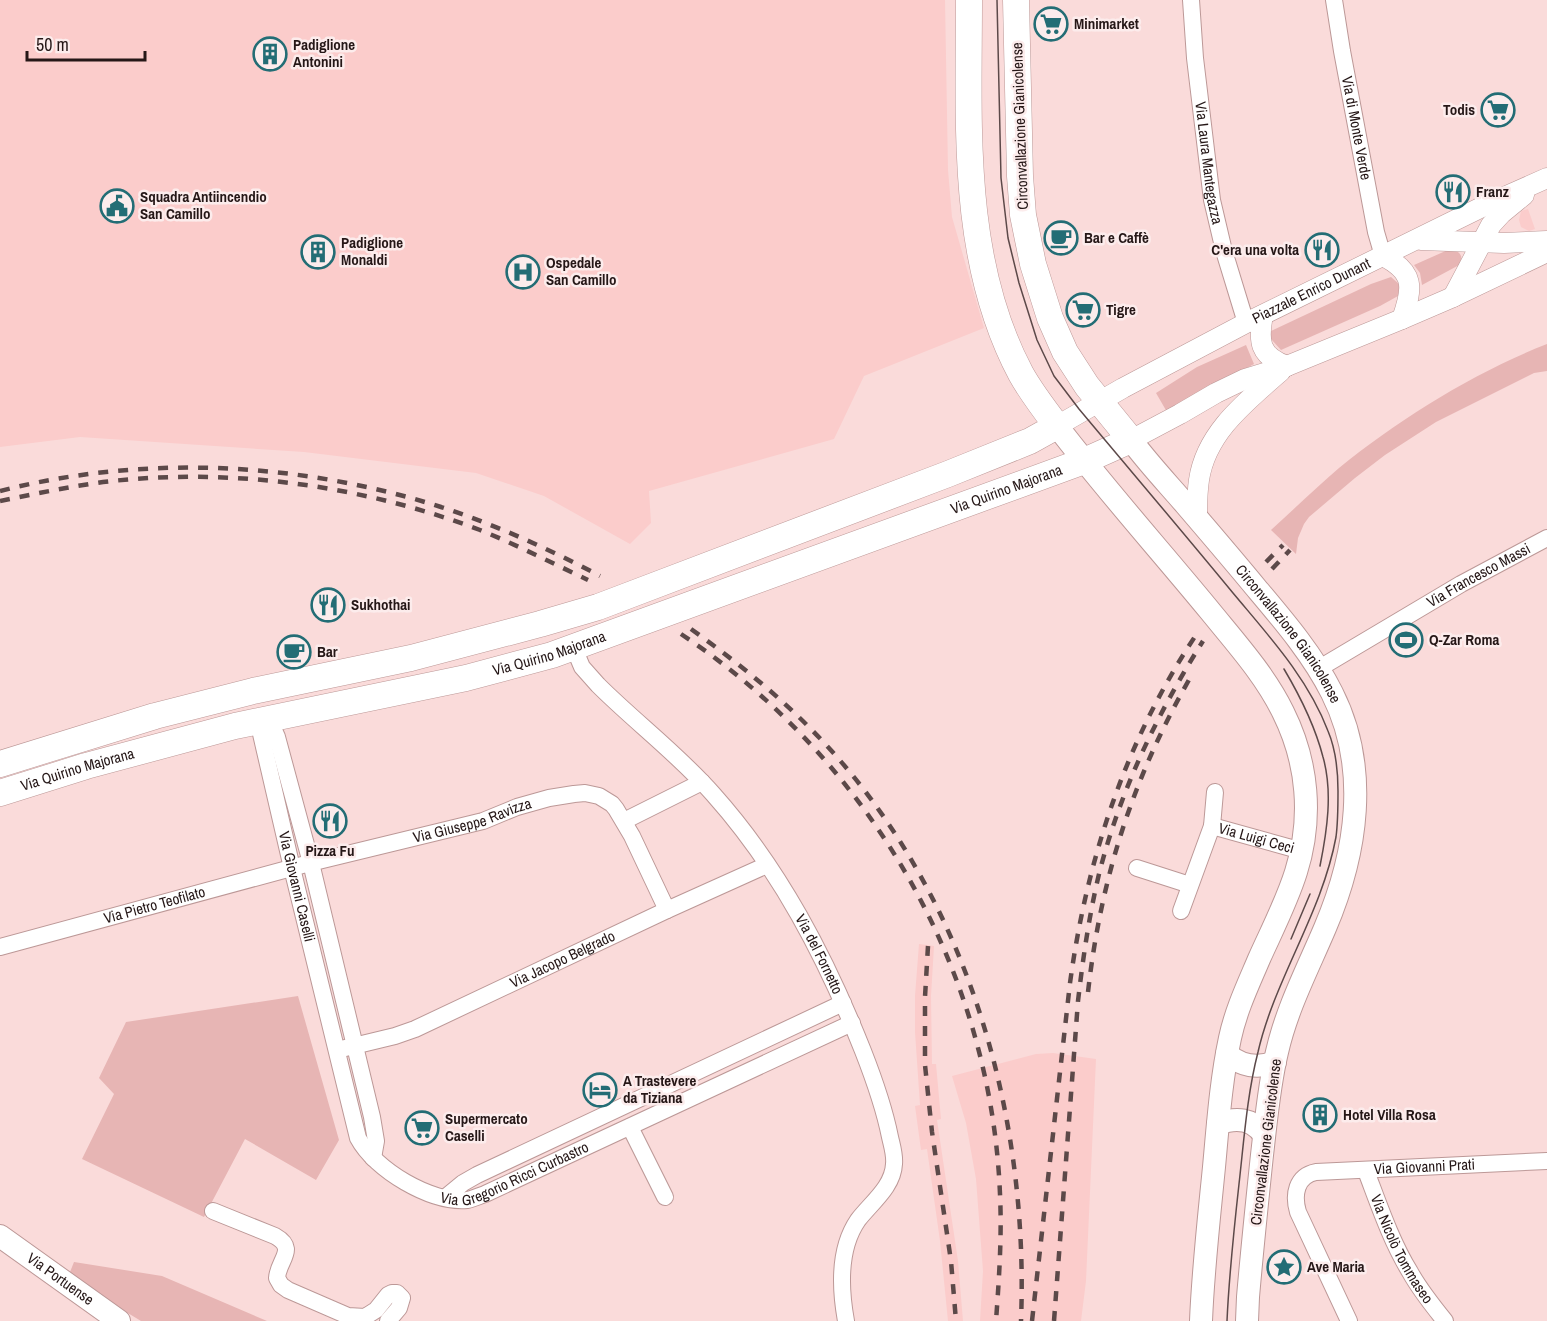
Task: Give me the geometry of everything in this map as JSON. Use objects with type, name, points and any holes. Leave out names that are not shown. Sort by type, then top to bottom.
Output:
[{"type":"main road","points":[[969,0],[971,178],[980,249],[990,293],[1012,356],[1032,393],[1057,426],[1229,635],[1277,700],[1297,745],[1304,775],[1307,813],[1302,851],[1291,885],[1239,1008],[1229,1040],[1218,1124],[1200,1321]]},
{"type":"main road","name":"Circonvallazione Gianicolense","points":[[1016,0],[1019,167],[1022,208],[1028,240],[1056,334],[1075,370],[1099,402],[1277,612],[1318,669],[1340,709],[1352,753],[1356,793],[1350,852],[1338,895],[1288,1014],[1275,1062],[1264,1135],[1247,1321]]},
{"type":"main road","name":"Via Quirino Majorana","points":[[0,764],[155,716],[253,691],[411,658],[598,607],[959,470],[1030,441],[1057,426]]},
{"type":"main road","points":[[1084,461],[1131,440]]},
{"type":"main road","name":"Via Quirino Majorana","points":[[0,793],[86,766],[264,720],[457,680],[552,655],[1084,461]]},
{"type":"main road","points":[[574,648],[579,627],[598,607]]},
{"type":"main road","points":[[457,680],[471,670],[479,657],[480,648],[477,641]]},
{"type":"main road","points":[[253,691],[264,720]]},
{"type":"main road","points":[[1227,1054],[1238,1062],[1254,1066],[1275,1062]]},
{"type":"main road","points":[[1218,1124],[1246,1120],[1256,1125],[1264,1135]]},
{"type":"main road","name":"Via Portuense","points":[[0,1236],[119,1321]]},
{"type":"street","name":"Via Laura Mantegazza","points":[[1191,0],[1195,58],[1212,200],[1224,252],[1254,319]]},
{"type":"street","name":"Via di Monte Verde","points":[[1334,0],[1371,210],[1383,256]]},
{"type":"street","name":"Piazzale Enrico Dunant","points":[[1057,426],[1254,319],[1484,206],[1543,180]]},
{"type":"street","name":"Piazzale Enrico Dunant","points":[[1453,297],[1496,219],[1543,180]]},
{"type":"street","points":[[1513,205],[1509,219],[1512,229],[1518,237],[1537,242]]},
{"type":"street","points":[[1418,239],[1482,243],[1537,242]]},
{"type":"street","points":[[1131,440],[1245,379],[1287,366],[1402,319],[1547,252]]},
{"type":"street","points":[[1383,256],[1399,266],[1408,279],[1409,297],[1402,319]]},
{"type":"street","points":[[1254,319],[1264,350],[1271,359],[1287,366]]},
{"type":"street","points":[[1197,518],[1201,471],[1220,432],[1234,413],[1287,366]]},
{"type":"street","name":"Via Francesco Massi","points":[[1318,669],[1461,584],[1547,538]]},
{"type":"street","name":"Via del Fornetto","points":[[574,648],[582,667],[598,685],[702,782],[736,821],[789,898],[809,932],[852,1023],[883,1107],[894,1163],[893,1174],[888,1185],[854,1226],[848,1242],[842,1281],[846,1321]]},
{"type":"street","name":"Via Giovanni Caselli","points":[[264,720],[277,737],[311,863],[375,1133],[373,1158]]},
{"type":"street","name":"Via Giovanni Caselli","points":[[264,720],[292,868],[355,1129],[362,1146],[373,1158]]},
{"type":"street","points":[[624,821],[702,782]]},
{"type":"street","points":[[1181,911],[1212,826],[1215,792]]},
{"type":"street","name":"Via Giuseppe Ravizza","points":[[311,863],[483,820],[549,798],[591,794],[605,799],[624,821],[667,910]]},
{"type":"street","name":"Via Luigi Ceci","points":[[1212,826],[1302,851]]},
{"type":"street","name":"Via Pietro Teofilato","points":[[0,947],[311,863]]},
{"type":"street","name":"Via Jacopo Belgrado","points":[[355,1045],[415,1029],[767,865]]},
{"type":"street","points":[[1137,868],[1190,885]]},
{"type":"street","name":"Via Gregorio Ricci Curbastro","points":[[446,1197],[477,1175],[843,1003]]},
{"type":"street","name":"Via Gregorio Ricci Curbastro","points":[[446,1197],[466,1200],[485,1194],[852,1023]]},
{"type":"street","points":[[337,1050],[355,1045]]},
{"type":"street","name":"Via Gregorio Ricci Curbastro","points":[[607,1113],[623,1131]]},
{"type":"street","points":[[623,1131],[665,1197]]},
{"type":"street","points":[[373,1158],[408,1183],[431,1194],[446,1197]]},
{"type":"street","name":"Via Giovanni Prati","points":[[1349,1321],[1296,1207],[1296,1190],[1304,1177],[1316,1172],[1547,1161]]},
{"type":"street","name":"Via Nicolò Tommaseo","points":[[1366,1171],[1409,1272],[1445,1321]]},
{"type":"street","points":[[213,1210],[275,1236],[283,1242],[287,1250],[277,1278],[284,1288],[297,1294],[348,1316],[366,1317],[376,1311],[388,1295],[397,1293],[402,1298],[399,1308],[388,1321]]},
{"type":"shaded area","name":"Ospedale San Camillo","points":[[0,0],[945,0],[948,170],[952,217],[984,328],[864,376],[834,439],[649,491],[651,523],[630,544],[544,496],[476,473],[304,452],[80,437],[0,447]]},
{"type":"shaded area","points":[[1528,209],[1535,229],[1529,231],[1521,227],[1519,220],[1521,211]]},
{"type":"shaded area","points":[[1450,249],[1460,254],[1461,264],[1422,285],[1420,273],[1414,265]]},
{"type":"shaded area","points":[[1391,277],[1399,284],[1398,296],[1380,306],[1281,350],[1271,339],[1271,331],[1371,284]]},
{"type":"shaded area","points":[[1547,344],[1547,371],[1534,373],[1436,422],[1385,455],[1309,517],[1298,538],[1296,554],[1271,530],[1339,468],[1412,415],[1493,368]]},
{"type":"shaded area","points":[[1246,345],[1254,364],[1167,412],[1156,393],[1197,367]]},
{"type":"shaded area","points":[[919,944],[934,946],[931,996],[932,1064],[936,1064],[941,1119],[937,1120],[958,1261],[963,1321],[948,1321],[927,1149],[921,1150],[915,1106],[920,1105],[915,1032]]},
{"type":"shaded area","points":[[298,996],[339,1140],[316,1180],[245,1139],[204,1217],[82,1159],[114,1094],[99,1078],[126,1022]]},
{"type":"shaded area","points":[[1053,1053],[1096,1059],[1086,1281],[1081,1321],[980,1321],[983,1271],[976,1179],[966,1123],[952,1076],[1036,1054]]},
{"type":"shaded area","points":[[74,1262],[162,1276],[267,1321],[141,1321],[98,1295],[70,1272]]},
{"type":"tram line","points":[[997,0],[1001,178],[1008,238],[1037,340],[1054,376],[1079,409],[1286,658],[1320,712],[1331,738],[1336,760],[1337,826],[1329,865],[1310,919],[1275,998],[1254,1068],[1244,1134],[1227,1321]]},
{"type":"tram line","points":[[1284,669],[1311,723],[1320,745],[1326,770],[1328,812],[1320,866]]},
{"type":"tram line","points":[[1291,939],[1310,894]]},
{"type":"railway","points":[[0,491],[55,479],[166,468],[222,468],[277,472],[333,480],[441,507],[522,538],[600,576]]},
{"type":"railway","points":[[0,501],[103,482],[151,478],[247,479],[294,484],[342,491],[435,514],[494,536],[588,580]]},
{"type":"railway","points":[[1266,562],[1283,545]]},
{"type":"railway","points":[[1272,569],[1290,550]]},
{"type":"railway","points":[[691,629],[763,685],[828,747],[877,807],[919,873],[953,942],[980,1015],[1001,1090],[1014,1166],[1021,1244],[1021,1321]]},
{"type":"railway","points":[[681,634],[748,684],[808,742],[862,806],[907,876],[944,950],[973,1029],[991,1110],[1001,1210],[996,1321]]},
{"type":"railway","points":[[1032,1321],[1070,983],[1087,891],[1113,802],[1130,758],[1149,716],[1196,635]]},
{"type":"railway","points":[[1054,1321],[1078,1001],[1095,890],[1108,843],[1129,783],[1155,725],[1203,641]]},
{"type":"railway","points":[[1088,992],[1101,908],[1122,829],[1152,753],[1190,678]]},
{"type":"railway","points":[[928,946],[925,1065],[932,1132],[951,1261],[956,1321]]},
{"type":"place","name":"Minimarket","points":[[1051,24]]},
{"type":"place","name":"Padiglione Antonini","points":[[270,54]]},
{"type":"place","name":"Todis","points":[[1498,110]]},
{"type":"place","name":"Franz","points":[[1453,192]]},
{"type":"place","name":"Squadra Antiincendio San Camillo","points":[[117,206]]},
{"type":"place","name":"Bar e Caffè","points":[[1061,238]]},
{"type":"place","name":"C'era una volta","points":[[1322,250]]},
{"type":"place","name":"Padiglione Monaldi","points":[[318,252]]},
{"type":"place","name":"Ospedale San Camillo","points":[[523,272]]},
{"type":"place","name":"Tigre","points":[[1083,310]]},
{"type":"place","name":"Sukhothai","points":[[328,605]]},
{"type":"place","name":"Q-Zar Roma","points":[[1406,640]]},
{"type":"place","name":"Bar","points":[[294,652]]},
{"type":"place","name":"Pizza Fu","points":[[330,821]]},
{"type":"place","name":"A Trastevere da Tiziana","points":[[600,1090]]},
{"type":"place","name":"Hotel Villa Rosa","points":[[1320,1115]]},
{"type":"place","name":"Supermercato Caselli","points":[[422,1128]]},
{"type":"place","name":"Ave Maria","points":[[1284,1267]]}]
